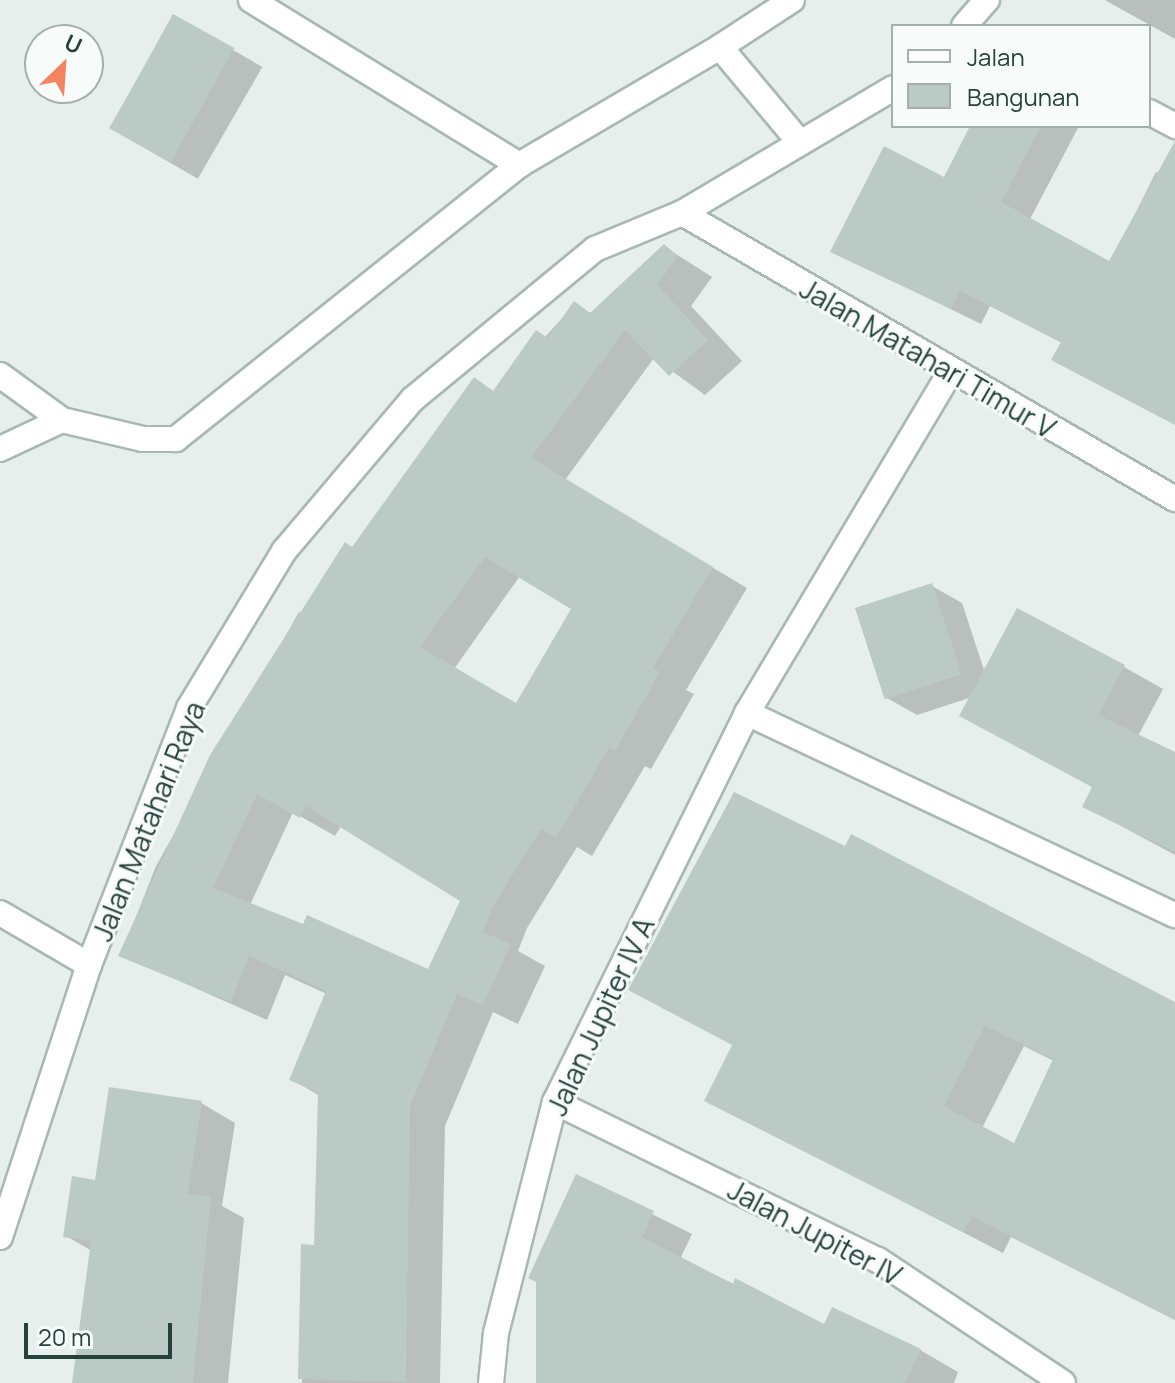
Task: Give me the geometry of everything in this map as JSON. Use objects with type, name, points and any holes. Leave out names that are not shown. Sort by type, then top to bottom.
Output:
[{"type":"street","points":[[251,0],[519,165]]},
{"type":"street","points":[[0,375],[62,420],[143,439],[176,439],[519,165],[720,47],[792,0]]},
{"type":"street","points":[[720,47],[797,139]]},
{"type":"street","name":"Jalan Matahari Raya","points":[[0,1237],[89,965],[189,708],[284,551],[413,399],[595,249],[682,213],[797,139],[891,89]]},
{"type":"street","points":[[1151,113],[1175,126]]},
{"type":"street","name":"Jalan Matahari Timur V","points":[[682,213],[950,373],[1175,499]]},
{"type":"street","name":"Jalan Jupiter IV A","points":[[491,1383],[496,1333],[555,1102],[747,713],[950,373]]},
{"type":"street","points":[[0,449],[62,420]]},
{"type":"street","points":[[747,713],[1175,915]]},
{"type":"street","points":[[0,913],[89,965]]},
{"type":"street","name":"Jalan Jupiter IV","points":[[555,1102],[878,1260],[1063,1383]]},
{"type":"building","points":[[173,14],[234,48],[171,163],[109,129]]},
{"type":"building","points":[[969,128],[1040,128],[1001,202],[1109,261],[1175,141],[1175,425],[1051,360],[1061,342],[960,291],[951,309],[830,252],[884,146],[944,177]]},
{"type":"building","points":[[664,244],[678,256],[657,285],[708,340],[669,376],[625,330],[531,458],[713,567],[653,668],[660,672],[615,751],[609,748],[556,838],[541,829],[492,908],[483,932],[511,944],[483,1005],[457,994],[410,1106],[406,1382],[298,1379],[301,1244],[314,1245],[318,1092],[289,1080],[326,991],[249,956],[231,1002],[118,956],[210,755],[345,542],[352,547],[474,377],[493,391],[536,330],[548,338],[574,301],[590,313]],"holes":[[[485,557],[571,609],[516,703],[420,647]],[[257,794],[300,818],[306,806],[460,901],[428,969],[307,915],[303,924],[213,888]]]},
{"type":"building","points":[[932,583],[962,674],[885,699],[855,608]]},
{"type":"building","points":[[1017,608],[1125,665],[1098,715],[1175,752],[1175,852],[1082,807],[1092,787],[959,716]]},
{"type":"building","points":[[734,792],[845,846],[851,834],[1175,1002],[1175,1320],[972,1216],[963,1232],[704,1101],[732,1045],[628,990]],"holes":[[[985,1026],[1053,1059],[1014,1143],[944,1106]]]},
{"type":"building","points":[[109,1087],[202,1101],[188,1194],[211,1197],[193,1383],[72,1383],[91,1241],[63,1237],[72,1176],[95,1180]]},
{"type":"building","points":[[576,1174],[654,1211],[642,1237],[733,1284],[735,1278],[824,1324],[832,1307],[921,1349],[905,1383],[536,1383],[536,1282],[528,1278]]}]
